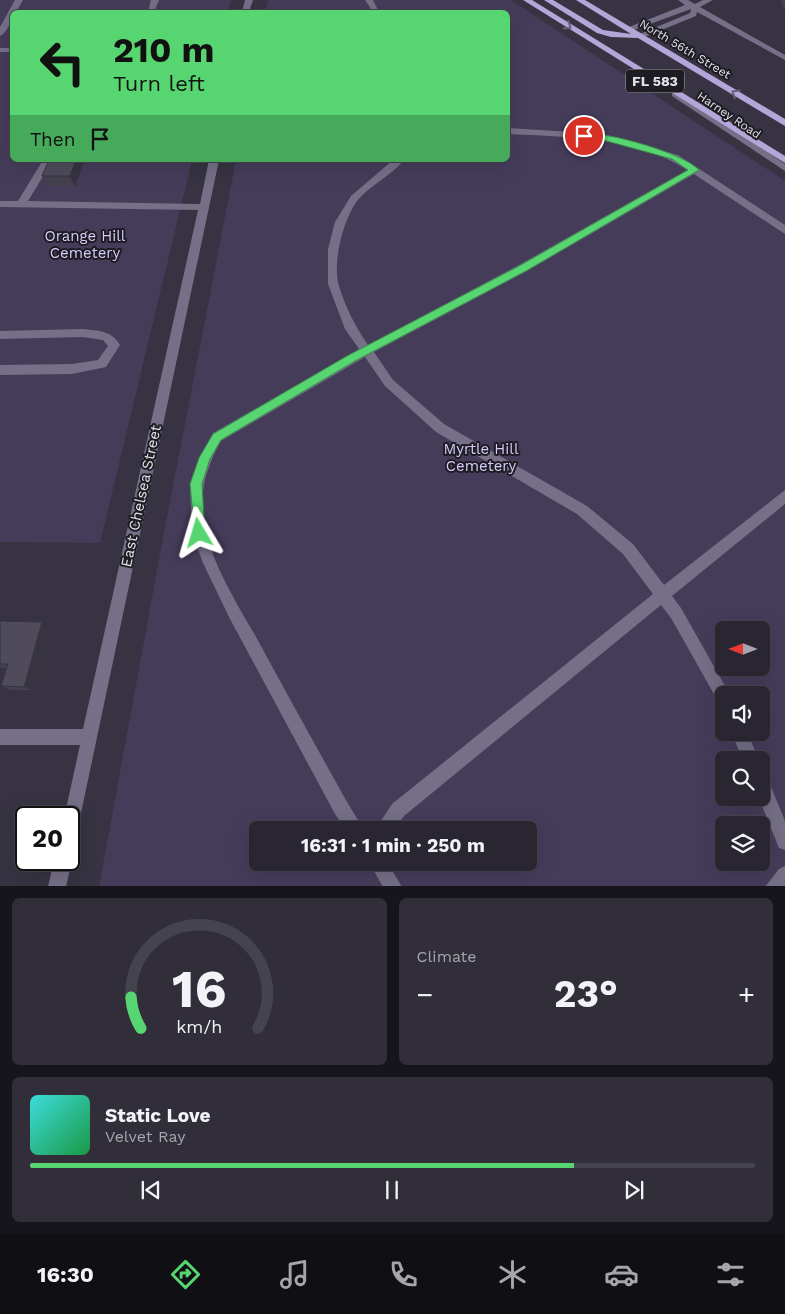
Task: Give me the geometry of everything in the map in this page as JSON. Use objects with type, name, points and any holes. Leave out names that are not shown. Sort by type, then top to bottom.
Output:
[{"type":"main road","name":"FL 583","points":[[527,0],[785,160]]},
{"type":"main road","points":[[548,0],[597,32],[624,37],[638,36]]},
{"type":"main road","name":"North 56th Street","points":[[580,0],[781,121]]},
{"type":"street","points":[[682,0],[785,58]]},
{"type":"street","points":[[628,29],[686,7],[695,7],[709,0]]},
{"type":"street","points":[[638,36],[693,14],[695,7]]},
{"type":"street","points":[[0,34],[10,16]]},
{"type":"street","name":"Harney Road","points":[[658,82],[785,168]]},
{"type":"street","points":[[510,131],[603,137],[675,157],[785,230]]},
{"type":"street","points":[[21,204],[47,162]]},
{"type":"street","name":"East Chelsea Street","points":[[75,806],[214,162]]},
{"type":"street","points":[[397,162],[354,198],[340,222],[333,249],[333,284],[352,329],[389,383],[440,428],[582,510],[628,549],[676,612],[717,686]]},
{"type":"street","points":[[350,821],[235,614],[208,558],[199,533],[196,484],[205,458],[217,437],[366,350],[522,268],[694,170]]},
{"type":"street","points":[[0,204],[204,206]]},
{"type":"street","points":[[0,336],[84,333],[106,336],[114,345],[102,364],[72,369],[0,370]]},
{"type":"street","points":[[390,821],[398,810],[785,496]]},
{"type":"street","points":[[0,737],[90,737]]},
{"type":"street","points":[[770,805],[785,842]]},
{"type":"street","points":[[57,886],[60,871]]},
{"type":"street","points":[[383,871],[393,886]]},
{"type":"street","points":[[774,886],[785,874]]},
{"type":"green space","name":"Orange Hill Cemetery","points":[[0,0],[231,0],[228,10],[10,10],[10,162],[192,162],[100,543],[0,542]]},
{"type":"green space","name":"Myrtle Hill Cemetery","points":[[268,0],[511,0],[785,181],[785,886],[99,886],[162,543],[236,162],[510,162],[510,10],[266,10]]},
{"type":"building","points":[[48,162],[75,162],[70,176],[42,176]]},
{"type":"building","points":[[0,621],[42,622],[24,687],[1,686],[8,664],[0,664]]},
{"type":"route","points":[[199,533],[196,484],[205,458],[217,437],[351,358],[522,268],[694,170],[675,157],[603,137],[584,136]]}]
